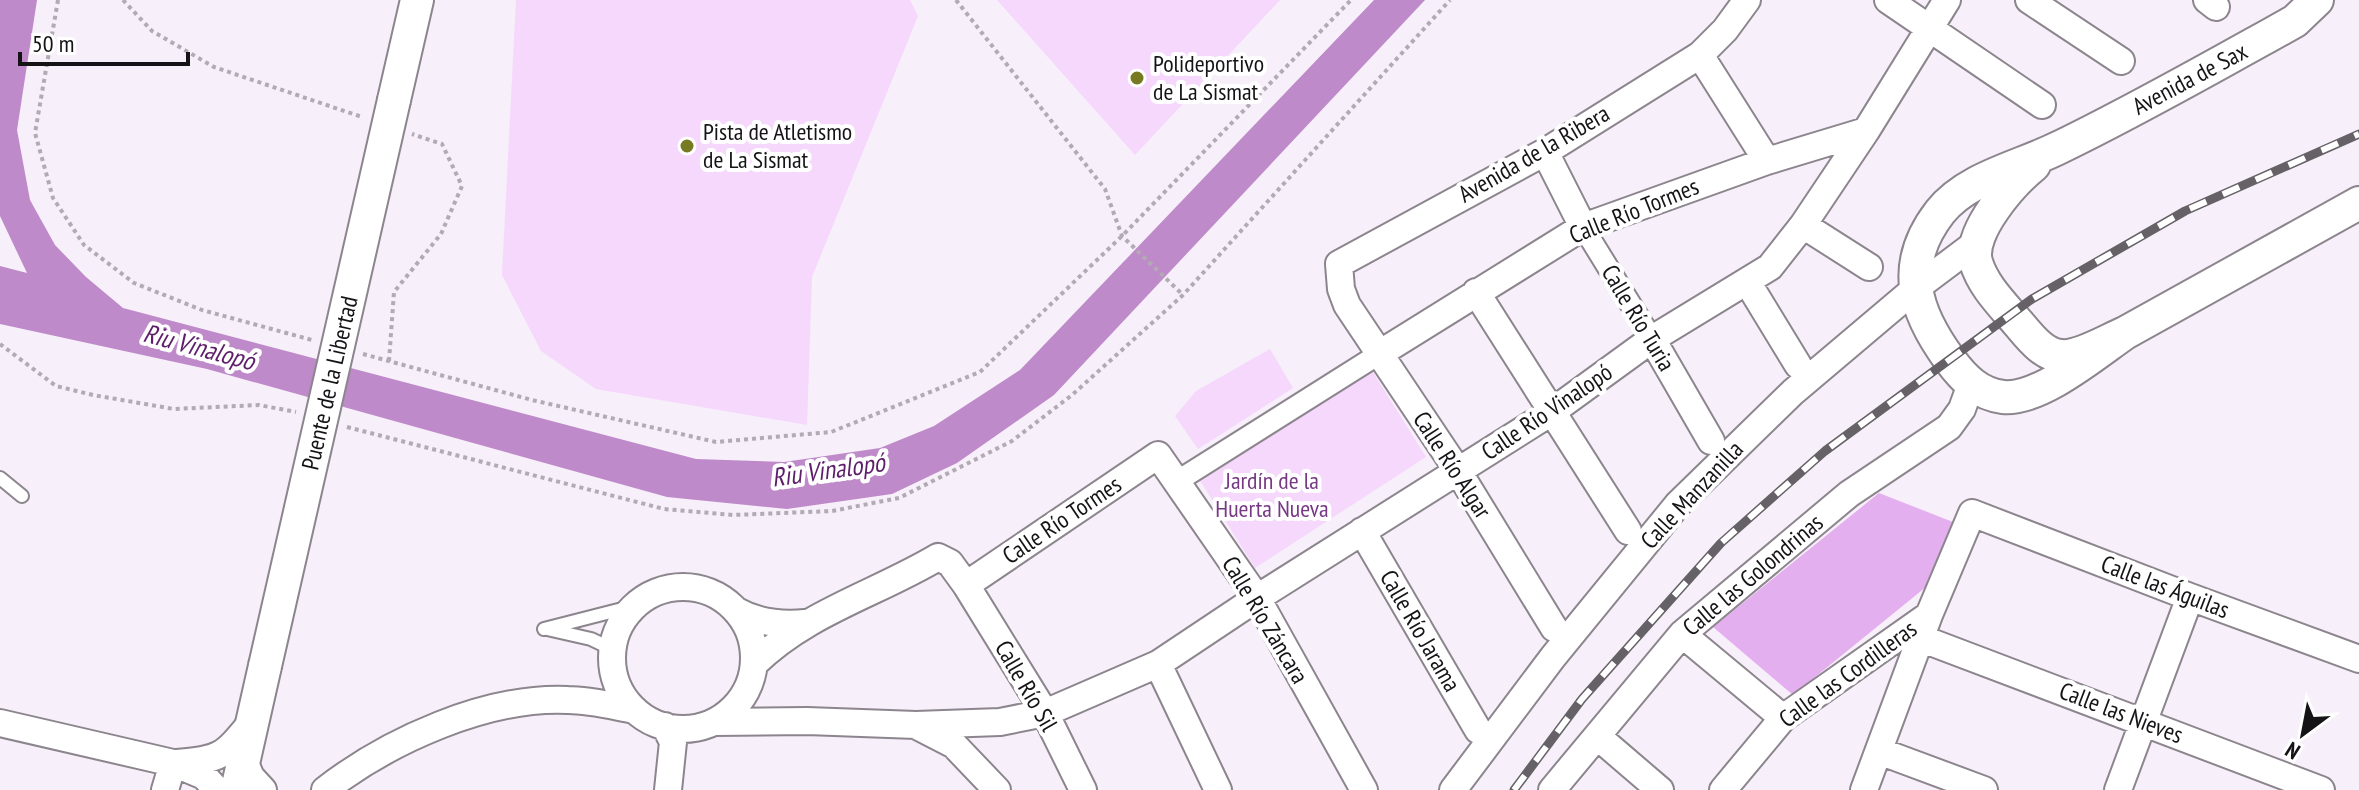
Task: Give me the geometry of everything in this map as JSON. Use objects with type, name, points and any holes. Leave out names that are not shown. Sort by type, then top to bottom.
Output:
[{"type":"street","name":"Puente de la Libertad","points":[[240,775],[398,116],[417,0]]},
{"type":"street","name":"Avenida de la Ribera","points":[[1347,305],[1341,289],[1339,264],[1545,152],[1700,55],[1725,30],[1747,0]]},
{"type":"street","points":[[1888,0],[2042,105]]},
{"type":"street","name":"Calle Río Vinalopó","points":[[714,722],[916,725],[1000,722],[1045,713],[1158,664],[1553,411],[1652,339],[1770,267],[1803,225],[1866,131],[1947,0]]},
{"type":"street","points":[[2029,0],[2121,61]]},
{"type":"street","name":"Avenida de Sax","points":[[2056,149],[2295,21],[2317,0]]},
{"type":"street","points":[[1700,55],[1767,161]]},
{"type":"street","name":"Calle Río Tormes","points":[[1379,354],[1583,227],[1767,161],[1866,131]]},
{"type":"street","points":[[2056,149],[2013,185],[1990,216],[1976,243],[1975,254],[1988,287],[2032,339],[2057,356],[2065,357],[2087,350],[2125,333],[2359,203]]},
{"type":"street","points":[[2056,149],[1982,182],[1943,209],[1919,249],[1915,269],[1916,288],[1928,328],[1963,377],[1985,391],[2004,397],[2019,396],[2060,378],[2125,333]]},
{"type":"street","name":"Calle Río Turia","points":[[1545,152],[1583,227],[1711,441]]},
{"type":"street","points":[[2311,229],[2359,217]]},
{"type":"street","points":[[1803,225],[1869,267]]},
{"type":"street","name":"Calle Manzanilla","points":[[1453,790],[1553,657],[1678,504],[1793,392],[1916,288],[1976,243]]},
{"type":"street","points":[[1748,283],[1798,365]]},
{"type":"street","points":[[1476,292],[1628,531]]},
{"type":"street","name":"Calle Río Algar","points":[[1347,305],[1458,471],[1554,628]]},
{"type":"street","points":[[1176,482],[1379,354]]},
{"type":"street","name":"Calle las Golondrinas","points":[[1552,790],[1682,634],[1849,494],[1949,427],[1962,409],[1971,384]]},
{"type":"street","name":"Calle Río Tormes","points":[[966,585],[1158,455]]},
{"type":"street","name":"Calle Río Záncara","points":[[1158,455],[1257,598],[1364,790]]},
{"type":"street","name":"Calle las Águilas","points":[[1924,626],[1972,513],[2359,659]]},
{"type":"street","name":"Calle Río Jarama","points":[[1362,531],[1478,730]]},
{"type":"street","name":"Calle Río Sil","points":[[805,623],[938,557],[950,563],[1045,713],[1083,790]]},
{"type":"street","points":[[675,587],[698,588],[720,596],[747,617],[787,625],[805,623],[776,644],[753,670],[744,695],[731,711],[714,722],[681,729],[665,726],[635,710],[621,692],[613,660],[616,633],[634,606],[653,593],[675,587]]},
{"type":"street","points":[[2118,790],[2190,597]]},
{"type":"street","points":[[737,611],[751,636],[755,687],[768,704],[794,722]]},
{"type":"street","points":[[1864,790],[1924,626]]},
{"type":"street","name":"Calle las Cordilleras","points":[[1723,790],[1783,718],[1924,626]]},
{"type":"street","name":"Calle las Nieves","points":[[1924,626],[2144,721],[2321,790]]},
{"type":"street","points":[[1682,634],[1783,718]]},
{"type":"street","points":[[570,699],[590,693],[613,660]]},
{"type":"street","points":[[1158,664],[1218,790]]},
{"type":"street","points":[[325,790],[400,741],[504,706],[570,699],[635,710]]},
{"type":"street","points":[[972,764],[982,736],[1000,722]]},
{"type":"street","points":[[0,723],[173,763],[204,776],[217,790]]},
{"type":"street","points":[[173,763],[208,760],[221,755],[251,723]]},
{"type":"street","points":[[916,725],[954,745],[997,790]]},
{"type":"street","points":[[665,726],[673,742],[668,790]]},
{"type":"street","points":[[1597,736],[1660,790]]},
{"type":"street","points":[[1879,751],[1984,790]]},
{"type":"street","points":[[165,790],[173,763]]},
{"type":"street","points":[[240,775],[251,777],[263,790]]},
{"type":"lane","points":[[0,478],[22,496]]},
{"type":"lane","points":[[613,660],[591,639],[544,629],[634,606]]},
{"type":"path","points":[[58,0],[35,133],[53,198],[84,245],[134,283],[202,310],[315,341]]},
{"type":"path","points":[[123,0],[152,31],[214,67],[363,117]]},
{"type":"path","points":[[956,0],[1105,189],[1122,236],[1183,295]]},
{"type":"path","points":[[359,353],[532,400],[716,442],[831,432],[980,372],[1122,236],[1351,0]]},
{"type":"path","points":[[337,424],[664,509],[733,515],[832,511],[899,498],[1012,441],[1072,395],[1183,295],[1450,0]]},
{"type":"path","points":[[389,361],[394,292],[441,234],[462,186],[442,144],[398,116]]},
{"type":"path","points":[[0,344],[56,386],[93,395],[174,409],[259,405],[298,413]]},
{"type":"green space","name":"Pista de Atletismo de La Sismat","points":[[516,0],[910,0],[918,16],[812,277],[807,425],[596,389],[541,351],[502,275]]},
{"type":"green space","name":"Polideportivo de La Sismat","points":[[997,0],[1280,0],[1135,155]]},
{"type":"green space","points":[[1270,349],[1293,388],[1198,449],[1175,416],[1196,391]]},
{"type":"green space","name":"Jardín de la Huerta Nueva","points":[[1371,369],[1426,457],[1255,568],[1199,479]]},
{"type":"water","name":"Riu Vinalopó","points":[[0,0],[37,0],[17,130],[30,200],[55,245],[86,277],[123,308],[696,459],[784,462],[880,448],[934,426],[1020,370],[1374,0],[1425,0],[1054,395],[957,463],[892,494],[787,509],[667,497],[207,369],[0,324],[0,266],[27,273],[0,216]]},
{"type":"building","points":[[1879,493],[1958,524],[1937,578],[1793,695],[1713,627]]},
{"type":"railway","points":[[1514,790],[1582,699],[1721,543],[1825,451],[2032,299],[2185,211],[2359,134]]},
{"type":"place","name":"Polideportivo de La Sismat","points":[[1137,78]]},
{"type":"place","name":"Pista de Atletismo de La Sismat","points":[[687,146]]}]
